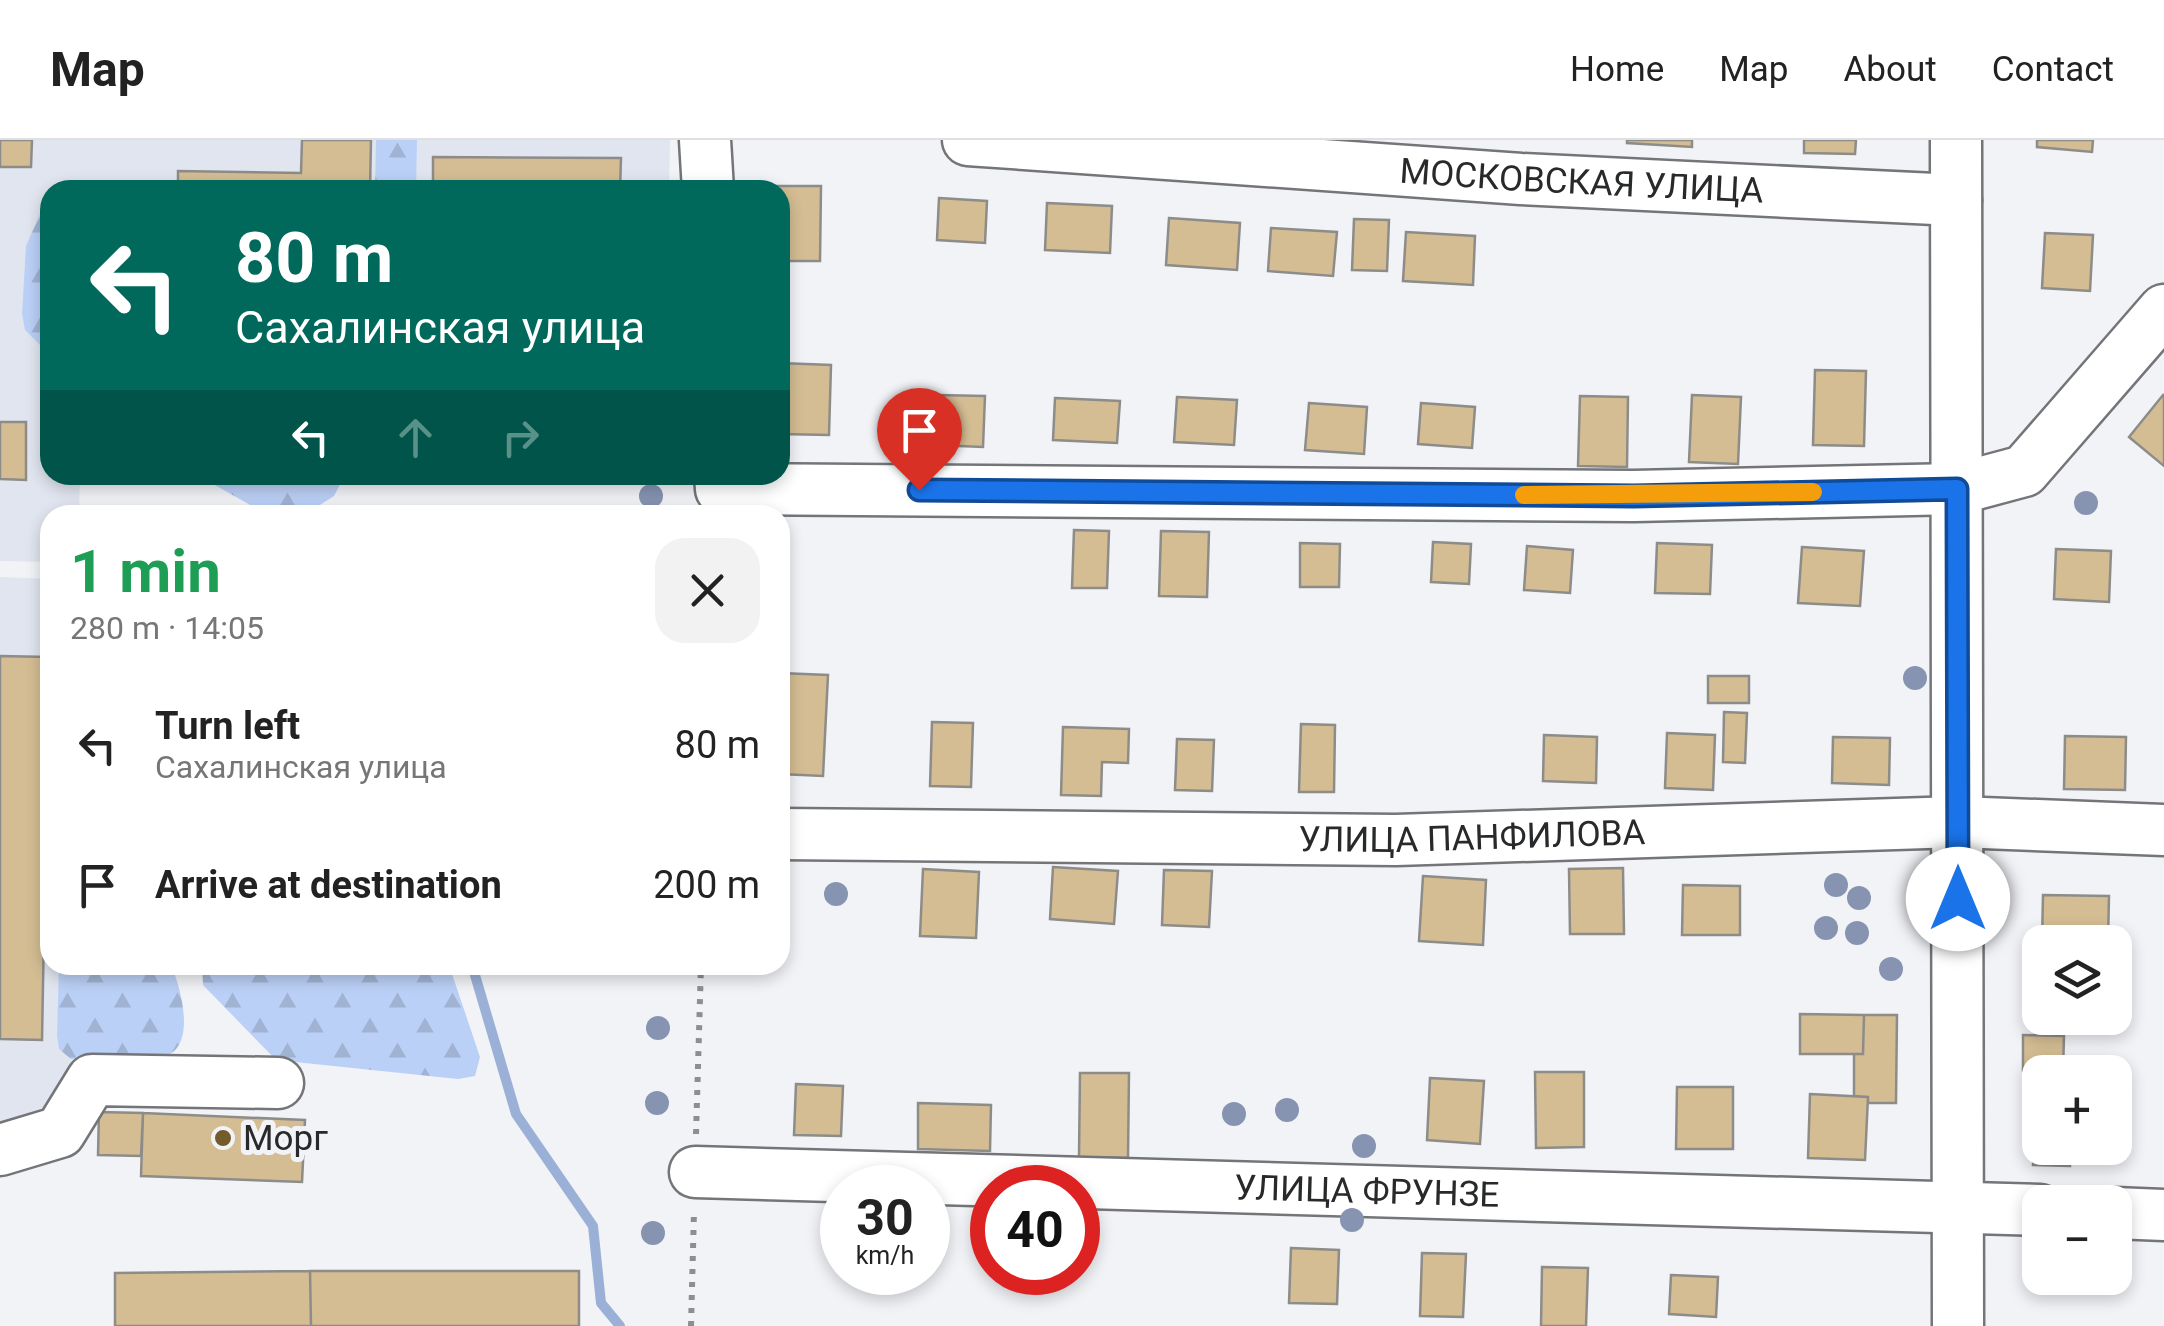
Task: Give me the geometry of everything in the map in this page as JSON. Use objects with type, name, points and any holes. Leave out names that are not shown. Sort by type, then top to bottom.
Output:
[{"type":"street","points":[[705,140],[707,180]]},
{"type":"street","name":"МОСКОВСКАЯ УЛИЦА","points":[[968,140],[1521,179],[1956,200]]},
{"type":"street","points":[[1956,140],[1958,1326]]},
{"type":"street","points":[[790,483],[1634,496],[1957,489],[2024,472],[2164,310]]},
{"type":"street","name":"УЛИЦА ПАНФИЛОВА","points":[[790,834],[1396,840],[1958,822],[2164,830]]},
{"type":"street","points":[[0,1150],[60,1132],[92,1080],[278,1083]]},
{"type":"street","name":"УЛИЦА ФРУНЗЕ","points":[[695,1172],[2022,1209]]},
{"type":"street","points":[[2132,1214],[2164,1215]]},
{"type":"shaded area","points":[[0,140],[670,140],[669,180],[40,180],[40,485],[80,485],[79,505],[40,505],[40,562],[0,561]]},
{"type":"shaded area","points":[[0,577],[40,579],[40,975],[88,975],[84,1136],[0,1134]]},
{"type":"green space","points":[[376,140],[417,140],[416,180],[375,180]]},
{"type":"green space","points":[[40,214],[40,345],[25,330],[22,314],[26,246]]},
{"type":"green space","points":[[215,485],[340,485],[334,496],[320,505],[250,505]]},
{"type":"green space","points":[[59,975],[175,975],[184,1029],[175,1050],[165,1056],[118,1053],[71,1059],[59,1049]]},
{"type":"green space","points":[[202,975],[452,975],[480,1057],[475,1076],[458,1079],[276,1060],[203,985]]},
{"type":"building","points":[[0,140],[32,140],[31,167],[0,167]]},
{"type":"building","points":[[302,140],[371,140],[370,180],[178,180],[178,171],[301,173]]},
{"type":"building","points":[[1692,140],[1692,147],[1627,143]]},
{"type":"building","points":[[1804,140],[1856,140],[1855,154],[1804,153]]},
{"type":"building","points":[[2037,140],[2093,140],[2092,152],[2037,147]]},
{"type":"building","points":[[433,157],[621,158],[620,180],[433,180]]},
{"type":"building","points":[[790,186],[821,186],[820,261],[790,261]]},
{"type":"building","points":[[939,198],[987,201],[985,243],[937,240]]},
{"type":"building","points":[[1047,203],[1112,206],[1110,253],[1045,250]]},
{"type":"building","points":[[1169,218],[1240,223],[1237,270],[1166,265]]},
{"type":"building","points":[[1354,219],[1389,220],[1387,271],[1352,270]]},
{"type":"building","points":[[1271,228],[1337,232],[1333,276],[1268,271]]},
{"type":"building","points":[[1406,232],[1475,236],[1473,285],[1403,281]]},
{"type":"building","points":[[2045,233],[2093,235],[2090,291],[2042,288]]},
{"type":"building","points":[[790,363],[831,365],[829,435],[790,434]]},
{"type":"building","points":[[1815,370],[1866,371],[1864,446],[1813,445]]},
{"type":"building","points":[[936,395],[985,396],[983,447],[934,445]]},
{"type":"building","points":[[1692,395],[1741,397],[1738,464],[1689,462]]},
{"type":"building","points":[[1580,396],[1628,397],[1627,467],[1578,466]]},
{"type":"building","points":[[2164,396],[2164,466],[2129,437]]},
{"type":"building","points":[[1177,397],[1237,400],[1234,445],[1174,442]]},
{"type":"building","points":[[1055,398],[1120,401],[1117,443],[1053,440]]},
{"type":"building","points":[[1309,403],[1367,407],[1364,454],[1305,450]]},
{"type":"building","points":[[1421,403],[1475,407],[1472,448],[1418,444]]},
{"type":"building","points":[[0,422],[26,422],[26,480],[0,479]]},
{"type":"building","points":[[1074,530],[1109,531],[1107,588],[1072,588]]},
{"type":"building","points":[[1161,531],[1209,532],[1207,597],[1159,596]]},
{"type":"building","points":[[1433,542],[1471,544],[1469,584],[1431,582]]},
{"type":"building","points":[[1300,543],[1340,544],[1339,587],[1300,587]]},
{"type":"building","points":[[1657,543],[1712,545],[1710,594],[1655,593]]},
{"type":"building","points":[[1527,546],[1573,550],[1570,593],[1524,590]]},
{"type":"building","points":[[1802,547],[1864,551],[1860,606],[1798,603]]},
{"type":"building","points":[[2056,549],[2111,551],[2109,602],[2054,599]]},
{"type":"building","points":[[0,656],[40,657],[42,1040],[0,1039]]},
{"type":"building","points":[[790,673],[828,675],[823,776],[790,774]]},
{"type":"building","points":[[1708,676],[1749,676],[1749,703],[1708,703]]},
{"type":"building","points":[[1724,712],[1747,713],[1745,763],[1723,762]]},
{"type":"building","points":[[932,722],[973,723],[971,787],[930,786]]},
{"type":"building","points":[[1301,724],[1335,725],[1334,792],[1299,792]]},
{"type":"building","points":[[1063,727],[1129,729],[1128,763],[1102,762],[1101,796],[1061,795]]},
{"type":"building","points":[[1667,733],[1715,735],[1713,790],[1665,788]]},
{"type":"building","points":[[1544,735],[1597,737],[1596,783],[1543,781]]},
{"type":"building","points":[[2065,736],[2126,737],[2125,790],[2064,789]]},
{"type":"building","points":[[1833,737],[1890,738],[1889,785],[1832,783]]},
{"type":"building","points":[[1177,739],[1214,740],[1212,791],[1175,790]]},
{"type":"building","points":[[1053,867],[1118,871],[1114,924],[1050,919]]},
{"type":"building","points":[[1623,868],[1624,934],[1570,934],[1569,869]]},
{"type":"building","points":[[923,869],[979,872],[976,938],[920,936]]},
{"type":"building","points":[[1164,870],[1212,871],[1209,927],[1162,925]]},
{"type":"building","points":[[1423,876],[1486,880],[1483,945],[1419,941]]},
{"type":"building","points":[[1683,885],[1740,886],[1740,935],[1682,935]]},
{"type":"building","points":[[2043,895],[2109,896],[2108,925],[2042,925]]},
{"type":"building","points":[[1800,1014],[1864,1015],[1863,1054],[1800,1054]]},
{"type":"building","points":[[1864,1015],[1897,1015],[1896,1103],[1868,1103],[1868,1097],[1854,1096],[1854,1054],[1863,1054]]},
{"type":"building","points":[[2023,1035],[2064,1036],[2063,1055],[2023,1055]]},
{"type":"building","points":[[1535,1072],[1584,1072],[1584,1147],[1536,1148]]},
{"type":"building","points":[[1080,1073],[1129,1073],[1128,1158],[1079,1157]]},
{"type":"building","points":[[1430,1078],[1484,1081],[1480,1144],[1427,1140]]},
{"type":"building","points":[[796,1084],[843,1086],[841,1136],[794,1135]]},
{"type":"building","points":[[1677,1087],[1733,1087],[1733,1149],[1676,1149]]},
{"type":"building","points":[[1810,1094],[1868,1097],[1865,1160],[1808,1158]]},
{"type":"building","points":[[918,1103],[991,1105],[990,1151],[918,1149]]},
{"type":"building","points":[[99,1112],[143,1113],[141,1156],[98,1155]]},
{"type":"building","name":"Морг","points":[[143,1113],[305,1120],[302,1182],[141,1176]]},
{"type":"building","points":[[1291,1248],[1339,1250],[1337,1304],[1289,1303]]},
{"type":"building","points":[[1422,1253],[1466,1254],[1463,1317],[1420,1316]]},
{"type":"building","points":[[1542,1267],[1588,1268],[1586,1326],[1541,1326]]},
{"type":"building","points":[[310,1271],[579,1271],[579,1326],[311,1326]]},
{"type":"building","points":[[310,1271],[311,1326],[115,1326],[115,1273]]},
{"type":"building","points":[[1671,1275],[1718,1277],[1716,1317],[1669,1314]]},
{"type":"waterway","points":[[475,975],[516,1114],[593,1226],[601,1303],[620,1326]]},
{"type":"slow traffic","points":[[1524,495],[1813,492]]},
{"type":"place","name":"Морг","points":[[223,1138]]},
{"type":"route","points":[[919,490],[1634,496],[1957,489],[1958,899]]}]
